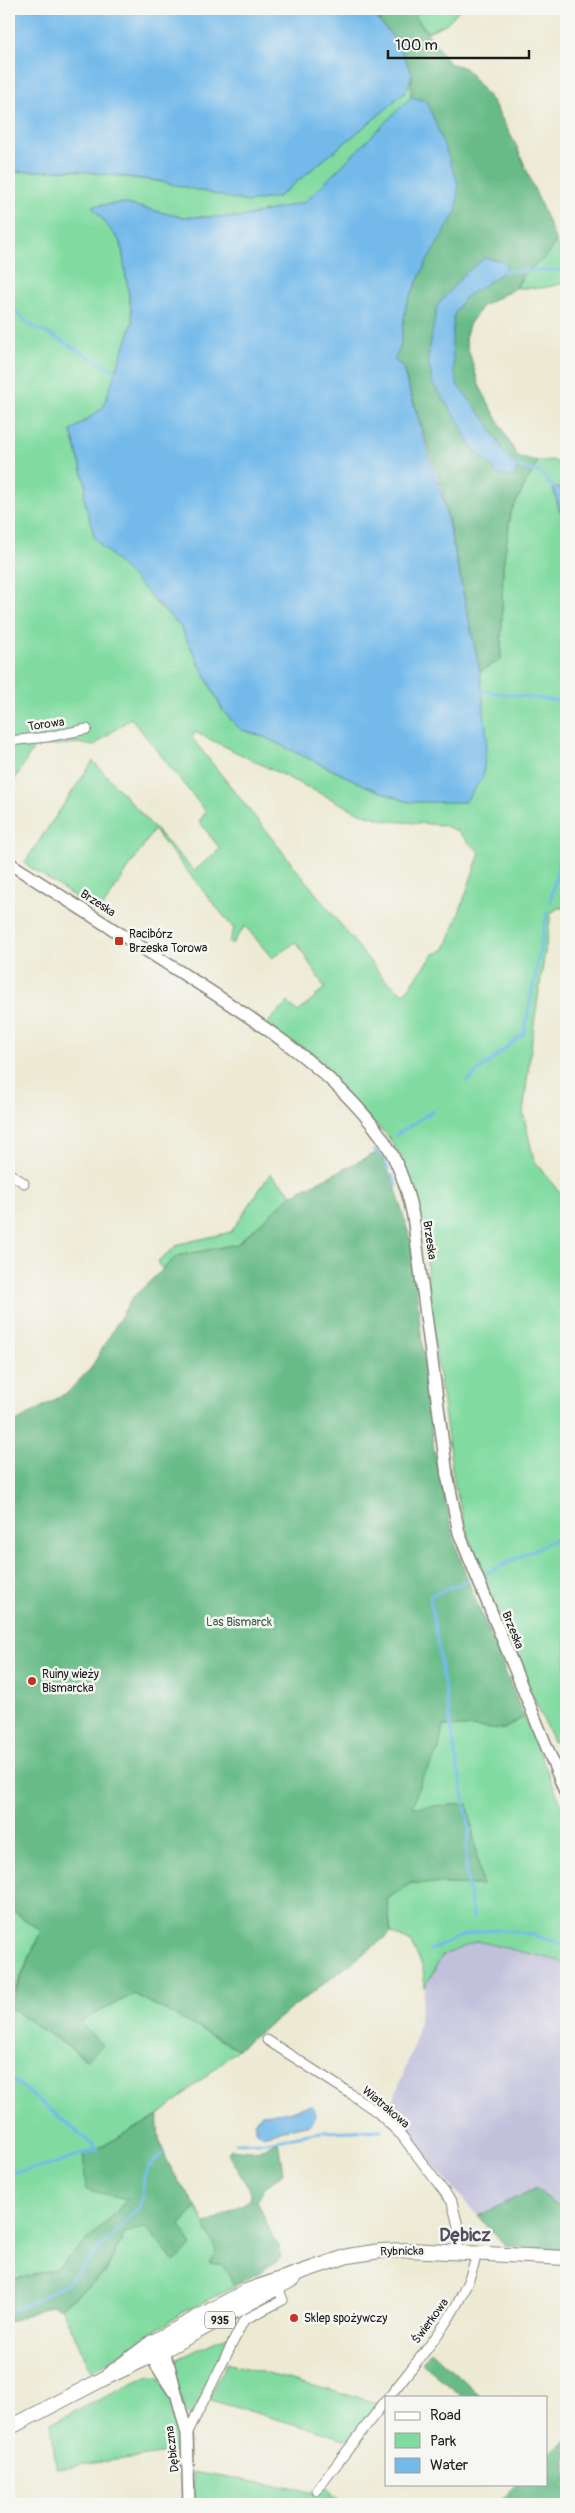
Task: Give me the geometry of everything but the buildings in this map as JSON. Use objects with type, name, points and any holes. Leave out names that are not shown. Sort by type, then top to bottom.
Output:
[{"type":"main road","name":"Rybnicka","points":[[9,2428],[155,2350],[240,2294],[276,2284],[330,2261],[366,2252],[409,2250],[566,2258]]},
{"type":"street","name":"Torowa","points":[[9,741],[47,737],[87,729]]},
{"type":"street","name":"Brzeska","points":[[9,863],[223,1000],[292,1049],[352,1101],[372,1125],[392,1154],[404,1179],[413,1216],[447,1475],[459,1533],[566,1794]]},
{"type":"street","points":[[9,1173],[24,1183]]},
{"type":"street","name":"Wiatrakowa","points":[[267,2040],[377,2112],[402,2136],[452,2202],[458,2226],[458,2252]]},
{"type":"street","name":"Świerkowa","points":[[390,2396],[455,2312],[474,2266],[477,2253]]},
{"type":"street","points":[[187,2434],[244,2320],[283,2300],[276,2284]]},
{"type":"street","name":"Dębiczna","points":[[155,2350],[162,2376],[174,2392],[187,2434],[189,2504]]},
{"type":"street","points":[[317,2490],[385,2401]]},
{"type":"shaded area","points":[[477,1941],[560,1961],[566,1967],[566,2207],[554,2204],[536,2188],[478,2216],[388,2115],[415,2042],[425,1987],[441,1956]]},
{"type":"green space","points":[[369,9],[421,9],[415,16],[449,63],[465,68],[493,102],[517,147],[556,241],[547,256],[523,275],[516,288],[482,306],[469,325],[465,338],[479,385],[517,456],[538,461],[511,512],[503,566],[501,660],[480,672],[441,485],[402,366],[394,360],[400,347],[406,305],[426,263],[427,102],[411,97],[412,74],[398,43]]},
{"type":"green space","points":[[421,9],[460,9],[447,23],[428,32],[415,16]]},
{"type":"green space","points":[[412,74],[411,97],[306,202],[241,217],[181,217],[122,203],[93,206],[121,243],[133,322],[103,408],[71,431],[86,485],[84,498],[153,600],[180,626],[223,711],[240,729],[264,737],[368,787],[408,802],[481,691],[480,672],[501,659],[503,566],[511,512],[538,461],[552,460],[566,467],[566,494],[558,487],[553,487],[560,512],[566,516],[566,908],[558,908],[551,913],[523,1113],[534,1160],[566,1201],[566,1736],[553,1742],[478,1569],[455,1488],[430,1312],[425,1238],[414,1191],[402,1158],[387,1135],[266,1024],[288,1002],[298,1012],[325,988],[296,942],[272,958],[245,926],[231,945],[229,942],[234,929],[154,830],[99,913],[24,863],[93,761],[194,871],[220,849],[199,821],[206,812],[131,718],[93,746],[78,743],[34,747],[9,789],[9,172],[71,170],[278,197],[385,110],[408,88]],"holes":[[[195,732],[360,813],[389,821],[443,825],[457,831],[480,853],[445,949],[434,954],[404,994],[384,979],[192,738]]]},
{"type":"green space","points":[[556,241],[562,261],[566,260],[566,283],[542,288],[516,288],[525,275]]},
{"type":"green space","name":"Las Bismarck","points":[[380,1151],[396,1189],[411,1242],[434,1451],[455,1543],[471,1589],[524,1717],[504,1729],[443,1726],[438,1753],[422,1778],[412,1807],[468,1804],[482,1885],[411,1883],[387,1899],[391,1933],[238,2049],[134,1994],[79,2022],[103,2045],[87,2059],[9,2007],[41,1931],[9,1908],[9,1426],[68,1392],[91,1368],[131,1299],[177,1256],[237,1244],[293,1194]]},
{"type":"green space","points":[[270,1174],[293,1194],[237,1244],[177,1256],[162,1270],[158,1261],[179,1244],[231,1232]]},
{"type":"green space","points":[[524,1717],[566,1815],[566,1967],[560,1961],[477,1941],[442,1956],[425,1987],[423,1968],[410,1941],[391,1933],[387,1899],[411,1883],[482,1885],[412,1807],[422,1778],[438,1753],[443,1726],[504,1729]]},
{"type":"green space","points":[[9,1908],[41,1931],[9,2003]]},
{"type":"green space","points":[[134,1994],[238,2049],[158,2116],[101,2147],[83,2153],[128,2198],[110,2219],[56,2269],[9,2281],[9,2007],[86,2059],[79,2022]]},
{"type":"green space","points":[[158,2116],[158,2129],[164,2153],[182,2187],[197,2207],[180,2225],[192,2246],[174,2262],[146,2227],[125,2233],[104,2274],[61,2307],[52,2305],[9,2322],[9,2281],[56,2269],[110,2219],[127,2199],[86,2190],[83,2153],[101,2147]]},
{"type":"green space","points":[[278,2140],[283,2173],[264,2188],[257,2201],[274,2239],[280,2247],[281,2257],[261,2272],[234,2285],[223,2265],[209,2263],[216,2251],[205,2225],[250,2200],[251,2192],[227,2153],[231,2149],[251,2151],[260,2149]]},
{"type":"green space","points":[[536,2188],[554,2204],[566,2207],[566,2251],[505,2246],[478,2216]]},
{"type":"green space","points":[[197,2207],[235,2287],[182,2313],[92,2372],[61,2307],[105,2274],[125,2233],[146,2226],[174,2262],[180,2225]]},
{"type":"green space","points":[[229,2335],[222,2360],[191,2418],[183,2407],[173,2368],[178,2359]]},
{"type":"green space","points":[[431,2351],[480,2396],[462,2396],[422,2363]]},
{"type":"green space","points":[[227,2363],[378,2403],[349,2440],[207,2399]]},
{"type":"green space","points":[[151,2375],[154,2378],[158,2376],[172,2403],[178,2421],[182,2451],[56,2468],[51,2423]]},
{"type":"green space","points":[[566,2441],[566,2504],[498,2504],[515,2486],[548,2486],[548,2454]]},
{"type":"green space","points":[[192,2472],[317,2492],[325,2486],[343,2504],[192,2504]]},
{"type":"water","points":[[9,9],[369,9],[398,43],[412,74],[408,88],[385,110],[278,197],[247,202],[159,181],[71,170],[9,172]]},
{"type":"water","points":[[411,97],[427,101],[458,183],[457,210],[426,263],[406,305],[400,347],[394,360],[402,366],[444,503],[480,672],[487,738],[483,777],[465,802],[408,802],[368,787],[264,737],[240,729],[223,711],[180,626],[95,539],[84,498],[86,485],[71,431],[103,408],[133,322],[121,243],[92,206],[122,203],[181,217],[241,217],[305,202]]},
{"type":"water","points":[[485,258],[502,261],[507,265],[505,271],[463,299],[454,315],[452,342],[454,371],[458,386],[488,423],[503,451],[517,466],[514,476],[506,477],[497,473],[469,443],[459,422],[432,382],[428,358],[437,306],[464,274]]},
{"type":"water","points":[[553,487],[558,487],[566,494],[566,516],[560,512]]},
{"type":"water","points":[[310,2105],[314,2108],[315,2115],[310,2124],[262,2135],[256,2130],[255,2122],[261,2114],[288,2112]]},
{"type":"waterway","points":[[505,271],[566,270]]},
{"type":"waterway","points":[[9,306],[33,327],[53,336],[116,372]]},
{"type":"waterway","points":[[517,466],[541,473],[553,487]]},
{"type":"waterway","points":[[481,691],[566,702]]},
{"type":"waterway","points":[[550,902],[566,833]]},
{"type":"waterway","points":[[467,1081],[524,1033],[547,913]]},
{"type":"waterway","points":[[396,1135],[433,1111]]},
{"type":"waterway","points":[[375,1150],[381,1157]]},
{"type":"waterway","points":[[385,1163],[389,1170]]},
{"type":"waterway","points":[[392,1175],[397,1186]]},
{"type":"waterway","points":[[483,1575],[566,1534]]},
{"type":"waterway","points":[[468,1580],[430,1596],[455,1753],[470,1829],[466,1847],[466,1875],[474,1919]]},
{"type":"waterway","points":[[430,1950],[465,1935],[498,1930],[530,1934],[566,1946]]},
{"type":"waterway","points":[[9,2076],[98,2149],[48,2166],[9,2173]]},
{"type":"waterway","points":[[235,2143],[266,2142],[320,2132],[382,2130]]},
{"type":"waterway","points":[[9,2311],[33,2302],[66,2284],[139,2207],[145,2174],[153,2162],[162,2154]]},
{"type":"place","name":"Racibórz Brzeska Torowa","points":[[119,941]]},
{"type":"place","name":"Ruiny wieży Bismarcka","points":[[32,1681]]},
{"type":"place","name":"Sklep spożywczy","points":[[294,2318]]},
{"type":"district","name":"Dębicz","points":[[465,2235]]}]
